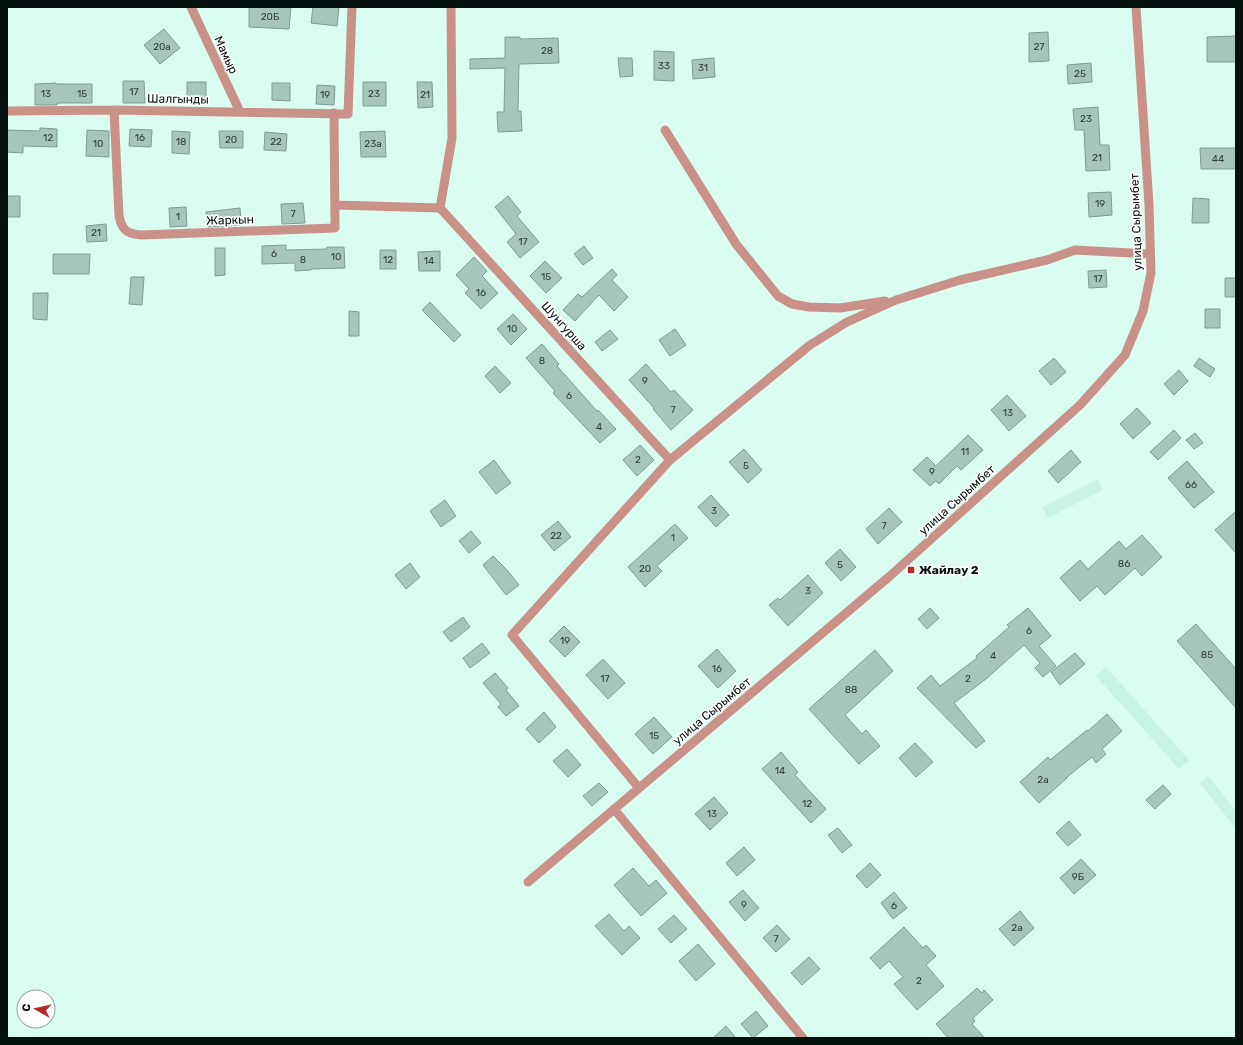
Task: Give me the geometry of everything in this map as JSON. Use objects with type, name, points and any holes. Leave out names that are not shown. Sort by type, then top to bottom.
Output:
[{"type":"street","name":"Мамыр","points":[[191,7],[240,112]]},
{"type":"street","name":"Шалгынды","points":[[7,111],[114,110],[348,114],[352,7]]},
{"type":"street","points":[[334,113],[335,205],[440,208],[452,138],[451,7]]},
{"type":"street","name":"улица Сырымбет","points":[[528,882],[890,576],[1080,405],[1125,355],[1144,311],[1151,273],[1149,205],[1136,7]]},
{"type":"street","name":"Жаркын","points":[[114,110],[119,216],[120,224],[126,231],[141,236],[336,228],[335,205]]},
{"type":"street","points":[[665,130],[736,244],[778,296],[792,304],[809,307],[840,308],[896,300]]},
{"type":"street","name":"Шунгурша","points":[[440,208],[670,460]]},
{"type":"street","points":[[639,788],[512,635],[670,460],[810,345],[848,322],[896,300],[960,280],[1047,260],[1075,250],[1150,254]]},
{"type":"street","points":[[614,809],[803,1038]]},
{"type":"shaded area","points":[[1098,479],[1103,490],[1048,518],[1042,507]]},
{"type":"shaded area","points":[[1106,667],[1189,760],[1179,769],[1096,676]]},
{"type":"shaded area","points":[[1208,776],[1236,811],[1236,828],[1199,783]]},
{"type":"building","points":[[249,7],[291,7],[289,29],[249,27]]},
{"type":"building","points":[[313,7],[339,7],[337,26],[311,23]]},
{"type":"building","points":[[164,29],[180,48],[160,64],[144,45]]},
{"type":"building","points":[[1048,32],[1049,61],[1029,62],[1029,33]]},
{"type":"building","points":[[1236,36],[1236,62],[1207,62],[1207,37]]},
{"type":"building","points":[[505,37],[520,37],[520,39],[558,38],[559,63],[519,64],[518,111],[521,111],[522,131],[498,132],[497,112],[504,112],[505,68],[470,69],[470,59],[505,58]]},
{"type":"building","points":[[654,51],[674,52],[674,81],[654,80]]},
{"type":"building","points":[[618,58],[632,58],[633,76],[620,77]]},
{"type":"building","points":[[714,58],[715,77],[693,79],[692,60]]},
{"type":"building","points":[[1091,63],[1092,82],[1068,84],[1067,65]]},
{"type":"building","points":[[123,81],[144,81],[145,103],[123,103]]},
{"type":"building","points":[[187,82],[206,82],[206,104],[187,103]]},
{"type":"building","points":[[363,82],[386,82],[386,106],[363,106]]},
{"type":"building","points":[[417,82],[432,82],[433,107],[418,108]]},
{"type":"building","points":[[272,83],[290,83],[290,101],[272,100]]},
{"type":"building","points":[[35,84],[92,84],[92,103],[57,103],[57,105],[35,105]]},
{"type":"building","points":[[317,85],[335,86],[334,105],[316,104]]},
{"type":"building","points":[[1098,107],[1100,145],[1109,145],[1110,170],[1086,171],[1084,130],[1075,130],[1073,109]]},
{"type":"building","points":[[40,128],[57,129],[57,147],[23,146],[23,153],[7,152],[7,130],[40,131]]},
{"type":"building","points":[[130,129],[152,130],[151,147],[129,146]]},
{"type":"building","points":[[87,130],[109,131],[109,157],[86,156]]},
{"type":"building","points":[[172,131],[190,132],[189,154],[172,153]]},
{"type":"building","points":[[219,131],[243,131],[243,148],[220,148]]},
{"type":"building","points":[[385,131],[386,157],[361,157],[360,132]]},
{"type":"building","points":[[265,132],[287,134],[286,151],[264,150]]},
{"type":"building","points":[[1200,148],[1236,148],[1236,169],[1201,169]]},
{"type":"building","points":[[1111,192],[1112,215],[1089,217],[1088,193]]},
{"type":"building","points":[[7,196],[20,196],[20,217],[7,217]]},
{"type":"building","points":[[508,196],[521,212],[517,216],[539,242],[520,258],[507,242],[516,234],[495,207]]},
{"type":"building","points":[[1193,198],[1209,199],[1209,223],[1192,223]]},
{"type":"building","points":[[303,203],[305,223],[282,224],[281,204]]},
{"type":"building","points":[[186,207],[187,226],[170,227],[169,208]]},
{"type":"building","points":[[240,208],[241,225],[208,227],[206,212]]},
{"type":"building","points":[[106,224],[107,241],[87,242],[86,226]]},
{"type":"building","points":[[286,245],[286,250],[344,247],[345,268],[295,271],[295,263],[262,264],[262,246]]},
{"type":"building","points":[[584,246],[593,258],[583,265],[574,254]]},
{"type":"building","points":[[215,248],[225,248],[225,275],[215,276]]},
{"type":"building","points":[[380,250],[396,250],[396,269],[380,269]]},
{"type":"building","points":[[440,251],[440,271],[419,271],[418,252]]},
{"type":"building","points":[[53,254],[90,254],[89,274],[53,274]]},
{"type":"building","points":[[474,257],[487,271],[482,276],[498,293],[481,309],[465,293],[469,289],[456,275]]},
{"type":"building","points":[[545,261],[562,278],[546,293],[530,276]]},
{"type":"building","points":[[612,269],[617,275],[612,280],[628,297],[614,311],[599,295],[575,321],[563,310],[578,294],[582,297]]},
{"type":"building","points":[[1106,270],[1107,287],[1089,288],[1088,271]]},
{"type":"building","points":[[131,277],[144,277],[142,305],[129,304]]},
{"type":"building","points":[[1225,278],[1236,278],[1236,297],[1225,297]]},
{"type":"building","points":[[33,293],[48,293],[47,320],[33,319]]},
{"type":"building","points":[[430,302],[461,335],[454,342],[422,310]]},
{"type":"building","points":[[1205,309],[1220,309],[1220,328],[1205,328]]},
{"type":"building","points":[[349,311],[359,312],[359,336],[349,336]]},
{"type":"building","points":[[513,314],[527,329],[511,345],[497,329]]},
{"type":"building","points":[[675,329],[686,345],[670,356],[659,340]]},
{"type":"building","points":[[610,330],[618,339],[602,351],[595,342]]},
{"type":"building","points":[[542,344],[559,364],[557,366],[597,411],[598,410],[616,429],[600,443],[553,393],[555,391],[526,358]]},
{"type":"building","points":[[1054,358],[1066,372],[1051,385],[1039,371]]},
{"type":"building","points":[[1199,358],[1215,369],[1210,377],[1194,366]]},
{"type":"building","points":[[646,364],[671,392],[674,390],[693,410],[671,430],[629,380]]},
{"type":"building","points":[[495,366],[511,383],[500,393],[485,376]]},
{"type":"building","points":[[1179,370],[1188,381],[1174,395],[1164,384]]},
{"type":"building","points":[[1007,395],[1026,416],[1009,431],[991,410]]},
{"type":"building","points":[[1137,408],[1151,423],[1133,439],[1120,424]]},
{"type":"building","points":[[1174,430],[1181,438],[1158,460],[1150,452]]},
{"type":"building","points":[[1195,433],[1203,443],[1194,449],[1186,440]]},
{"type":"building","points":[[968,435],[983,450],[961,470],[957,466],[939,484],[936,481],[930,486],[913,470],[927,457],[936,466]]},
{"type":"building","points":[[640,445],[654,460],[637,476],[623,460]]},
{"type":"building","points":[[744,449],[762,470],[748,483],[729,462]]},
{"type":"building","points":[[1071,450],[1081,462],[1058,483],[1048,471]]},
{"type":"building","points":[[494,460],[511,483],[496,494],[479,472]]},
{"type":"building","points":[[1187,461],[1214,492],[1194,508],[1168,478]]},
{"type":"building","points":[[711,495],[729,515],[716,527],[698,507]]},
{"type":"building","points":[[445,500],[456,516],[441,527],[430,511]]},
{"type":"building","points":[[889,508],[902,522],[878,544],[866,529]]},
{"type":"building","points":[[1236,511],[1236,553],[1215,530]]},
{"type":"building","points":[[558,521],[571,537],[554,551],[541,535]]},
{"type":"building","points":[[675,524],[688,538],[657,566],[662,571],[645,587],[628,567]]},
{"type":"building","points":[[471,531],[481,543],[469,553],[459,541]]},
{"type":"building","points":[[1142,535],[1162,557],[1142,576],[1135,568],[1105,595],[1097,586],[1080,601],[1060,578],[1080,560],[1088,569],[1119,541],[1126,549]]},
{"type":"building","points":[[840,549],[856,567],[841,581],[825,563]]},
{"type":"building","points":[[493,556],[519,585],[506,595],[483,565]]},
{"type":"building","points":[[410,563],[420,577],[406,589],[395,575]]},
{"type":"building","points":[[808,575],[823,593],[788,626],[769,605],[778,598],[780,600]]},
{"type":"building","points":[[930,608],[939,618],[927,629],[918,619]]},
{"type":"building","points":[[1028,608],[1051,636],[1039,646],[1056,666],[1043,677],[1035,668],[1040,663],[1024,645],[986,679],[954,703],[985,741],[976,748],[917,688],[931,675],[940,686],[977,658],[976,656],[1009,627],[1007,625]]},
{"type":"building","points":[[463,617],[470,627],[451,642],[443,632]]},
{"type":"building","points":[[1196,624],[1236,669],[1236,708],[1177,641]]},
{"type":"building","points":[[564,626],[580,642],[565,657],[549,641]]},
{"type":"building","points":[[482,643],[490,653],[470,668],[463,658]]},
{"type":"building","points":[[717,649],[736,671],[718,688],[698,666]]},
{"type":"building","points":[[875,650],[893,671],[845,715],[862,734],[866,730],[880,746],[859,764],[809,709]]},
{"type":"building","points":[[1075,653],[1085,664],[1060,685],[1051,672]]},
{"type":"building","points":[[603,659],[625,683],[608,699],[586,675]]},
{"type":"building","points":[[495,673],[508,688],[506,690],[519,706],[506,716],[498,707],[501,704],[483,683]]},
{"type":"building","points":[[544,712],[556,727],[539,743],[526,729]]},
{"type":"building","points":[[1107,714],[1122,731],[1102,749],[1106,754],[1096,763],[1092,757],[1039,803],[1020,782],[1048,757],[1050,760],[1087,730],[1088,731]]},
{"type":"building","points":[[654,717],[672,737],[653,754],[635,734]]},
{"type":"building","points":[[915,743],[933,762],[916,777],[899,758]]},
{"type":"building","points":[[567,749],[581,765],[568,777],[553,761]]},
{"type":"building","points":[[781,752],[798,772],[795,775],[826,809],[811,823],[762,769]]},
{"type":"building","points":[[599,783],[608,792],[592,806],[583,796]]},
{"type":"building","points":[[1163,785],[1171,794],[1155,809],[1146,800]]},
{"type":"building","points":[[714,797],[728,813],[710,830],[695,814]]},
{"type":"building","points":[[1069,821],[1081,835],[1068,846],[1056,833]]},
{"type":"building","points":[[838,828],[852,845],[842,853],[828,835]]},
{"type":"building","points":[[744,847],[755,860],[737,876],[726,863]]},
{"type":"building","points":[[1081,859],[1096,875],[1074,894],[1060,878]]},
{"type":"building","points":[[870,863],[881,875],[867,888],[856,876]]},
{"type":"building","points":[[633,868],[649,886],[656,880],[667,893],[641,916],[614,885]]},
{"type":"building","points":[[743,890],[759,908],[745,921],[729,902]]},
{"type":"building","points":[[894,892],[907,908],[893,919],[881,903]]},
{"type":"building","points":[[1020,911],[1034,928],[1014,946],[999,929]]},
{"type":"building","points":[[609,914],[624,931],[629,926],[640,938],[622,955],[595,926]]},
{"type":"building","points":[[674,915],[687,929],[671,943],[658,929]]},
{"type":"building","points":[[777,925],[790,939],[776,952],[763,938]]},
{"type":"building","points":[[904,927],[923,948],[926,945],[936,956],[926,965],[944,986],[917,1010],[894,984],[903,977],[889,961],[880,969],[870,958]]},
{"type":"building","points":[[698,944],[715,964],[696,981],[679,961]]},
{"type":"building","points":[[809,957],[820,969],[802,985],[791,973]]},
{"type":"building","points":[[977,988],[982,993],[984,990],[993,1000],[973,1018],[975,1021],[972,1024],[985,1038],[948,1038],[936,1024]]},
{"type":"building","points":[[756,1011],[768,1026],[753,1038],[741,1024]]},
{"type":"building","points":[[726,1026],[736,1038],[713,1038]]},
{"type":"place","name":"Жайлау 2","points":[[911,570]]}]
